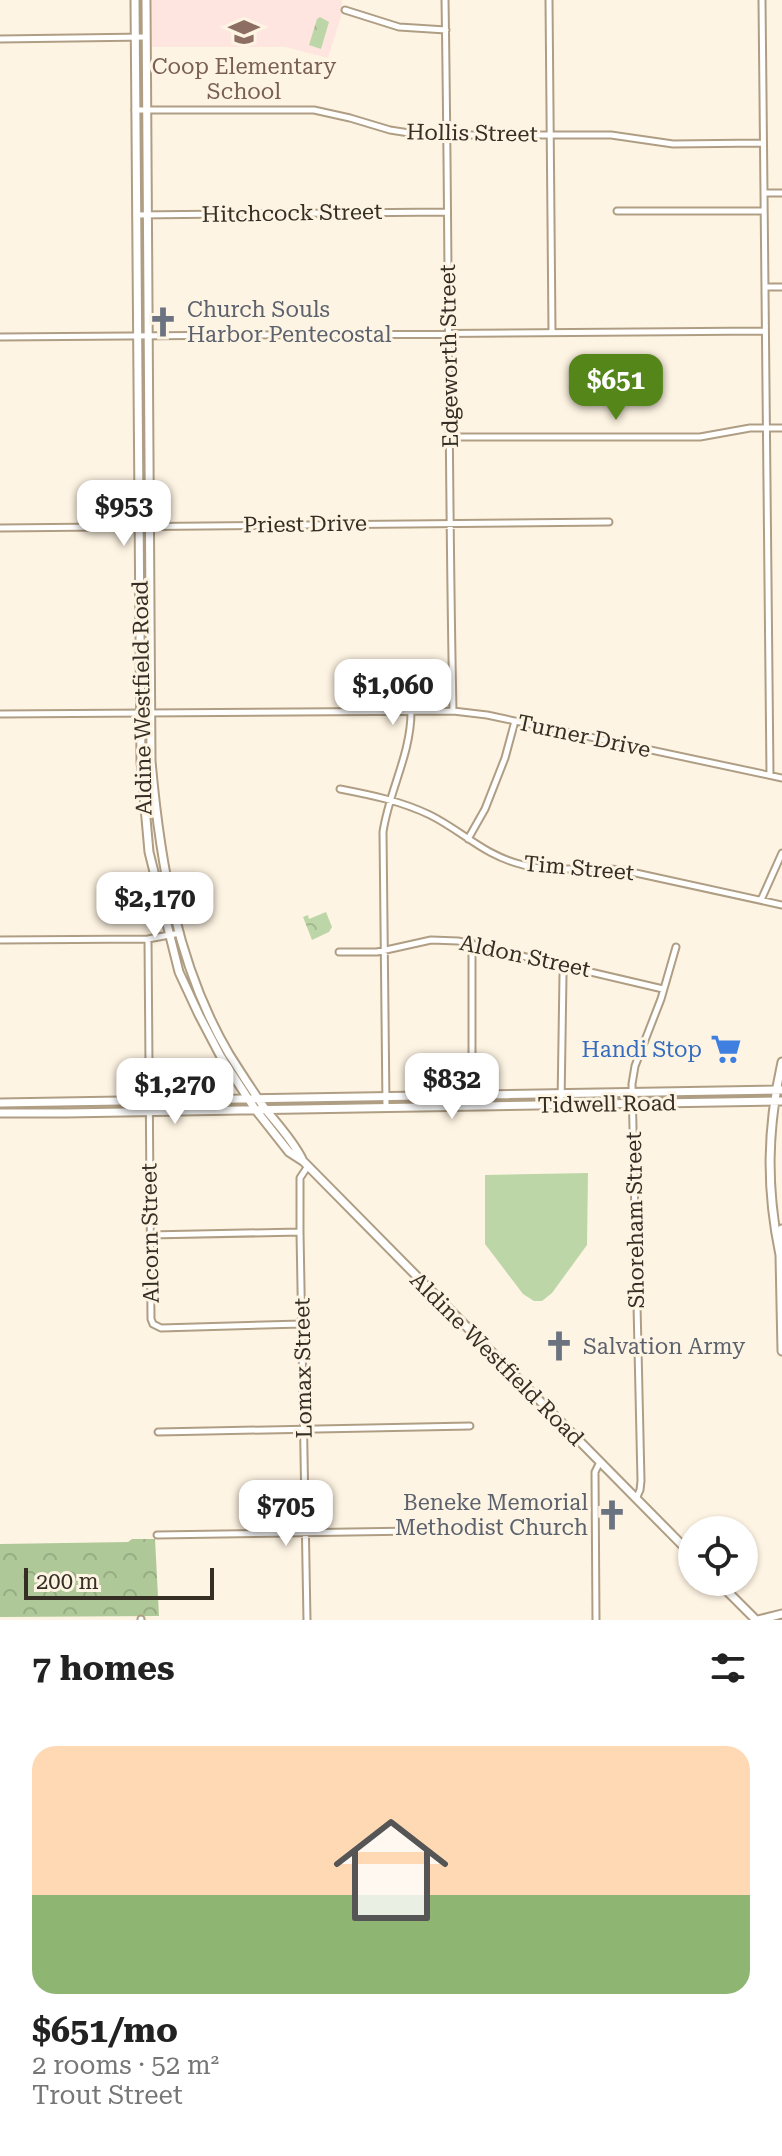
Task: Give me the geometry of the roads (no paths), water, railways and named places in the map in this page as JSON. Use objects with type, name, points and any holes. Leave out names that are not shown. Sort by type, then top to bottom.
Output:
[{"type":"main road","name":"Aldine Westfield Road","points":[[135,0],[141,762],[146,833],[154,879],[179,972],[221,1057],[255,1109],[289,1152],[306,1164],[678,1541]]},
{"type":"main road","name":"Aldine Westfield Road","points":[[146,0],[151,761],[160,849],[190,969],[208,1011],[259,1099],[296,1146],[306,1164]]},
{"type":"main road","points":[[136,158],[146,157]]},
{"type":"main road","points":[[138,429],[149,429]]},
{"type":"main road","points":[[140,618],[151,617]]},
{"type":"main road","points":[[199,1015],[208,1011]]},
{"type":"main road","points":[[780,1255],[769,1184],[770,1133],[778,1101],[782,1062]]},
{"type":"main road","name":"Tidwell Road","points":[[0,1103],[779,1090]]},
{"type":"main road","name":"Tidwell Road","points":[[0,1113],[778,1101]]},
{"type":"main road","points":[[66,1113],[67,1102]]},
{"type":"main road","points":[[782,1229],[782,1351]]},
{"type":"main road","points":[[732,1596],[757,1620],[782,1614]]},
{"type":"street","name":"Edgeworth Street","points":[[445,0],[453,711]]},
{"type":"street","points":[[549,0],[552,331]]},
{"type":"street","points":[[762,0],[770,775]]},
{"type":"street","points":[[345,10],[399,27],[446,30]]},
{"type":"street","points":[[0,39],[146,37]]},
{"type":"street","name":"Hollis Street","points":[[135,110],[314,110],[422,135],[617,135],[673,144],[763,143]]},
{"type":"street","points":[[764,193],[782,193]]},
{"type":"street","points":[[617,211],[764,211]]},
{"type":"street","name":"Hitchcock Street","points":[[136,215],[448,212]]},
{"type":"street","points":[[765,287],[782,287]]},
{"type":"street","points":[[0,337],[765,331]]},
{"type":"street","points":[[450,437],[700,437],[750,428],[782,428]]},
{"type":"street","name":"Priest Drive","points":[[0,528],[609,522]]},
{"type":"street","name":"Turner Drive","points":[[0,714],[453,711],[487,715],[782,778]]},
{"type":"street","points":[[386,1106],[383,832],[407,742],[411,712]]},
{"type":"street","points":[[468,839],[485,809],[505,758],[515,721]]},
{"type":"street","name":"Tim Street","points":[[340,789],[390,800],[432,816],[491,854],[521,865],[546,869],[622,870],[782,905]]},
{"type":"street","points":[[761,900],[782,853]]},
{"type":"street","points":[[0,940],[148,939],[180,933]]},
{"type":"street","name":"Alcorn Street","points":[[148,939],[151,1319],[161,1328],[302,1324]]},
{"type":"street","name":"Aldon Street","points":[[339,952],[384,951],[443,939],[472,943],[663,989]]},
{"type":"street","points":[[472,943],[472,1105]]},
{"type":"street","name":"Shoreham Street","points":[[636,1499],[641,1481],[632,1093],[635,1066],[676,947]]},
{"type":"street","points":[[561,1104],[563,975],[566,965]]},
{"type":"street","name":"Lomax Street","points":[[306,1164],[300,1178],[300,1232],[307,1620]]},
{"type":"street","points":[[149,1235],[300,1232]]},
{"type":"street","points":[[158,1432],[470,1426]]},
{"type":"street","points":[[596,1620],[595,1472],[600,1462]]},
{"type":"street","points":[[157,1535],[415,1531]]},
{"type":"place","name":"Coop Elementary School","points":[[244,32]]},
{"type":"place","name":"Church Souls Harbor Pentecostal","points":[[163,322]]},
{"type":"place","name":"Handi Stop","points":[[726,1049]]},
{"type":"place","name":"Salvation Army","points":[[559,1346]]},
{"type":"place","name":"Beneke Memorial Methodist Church","points":[[612,1515]]}]
